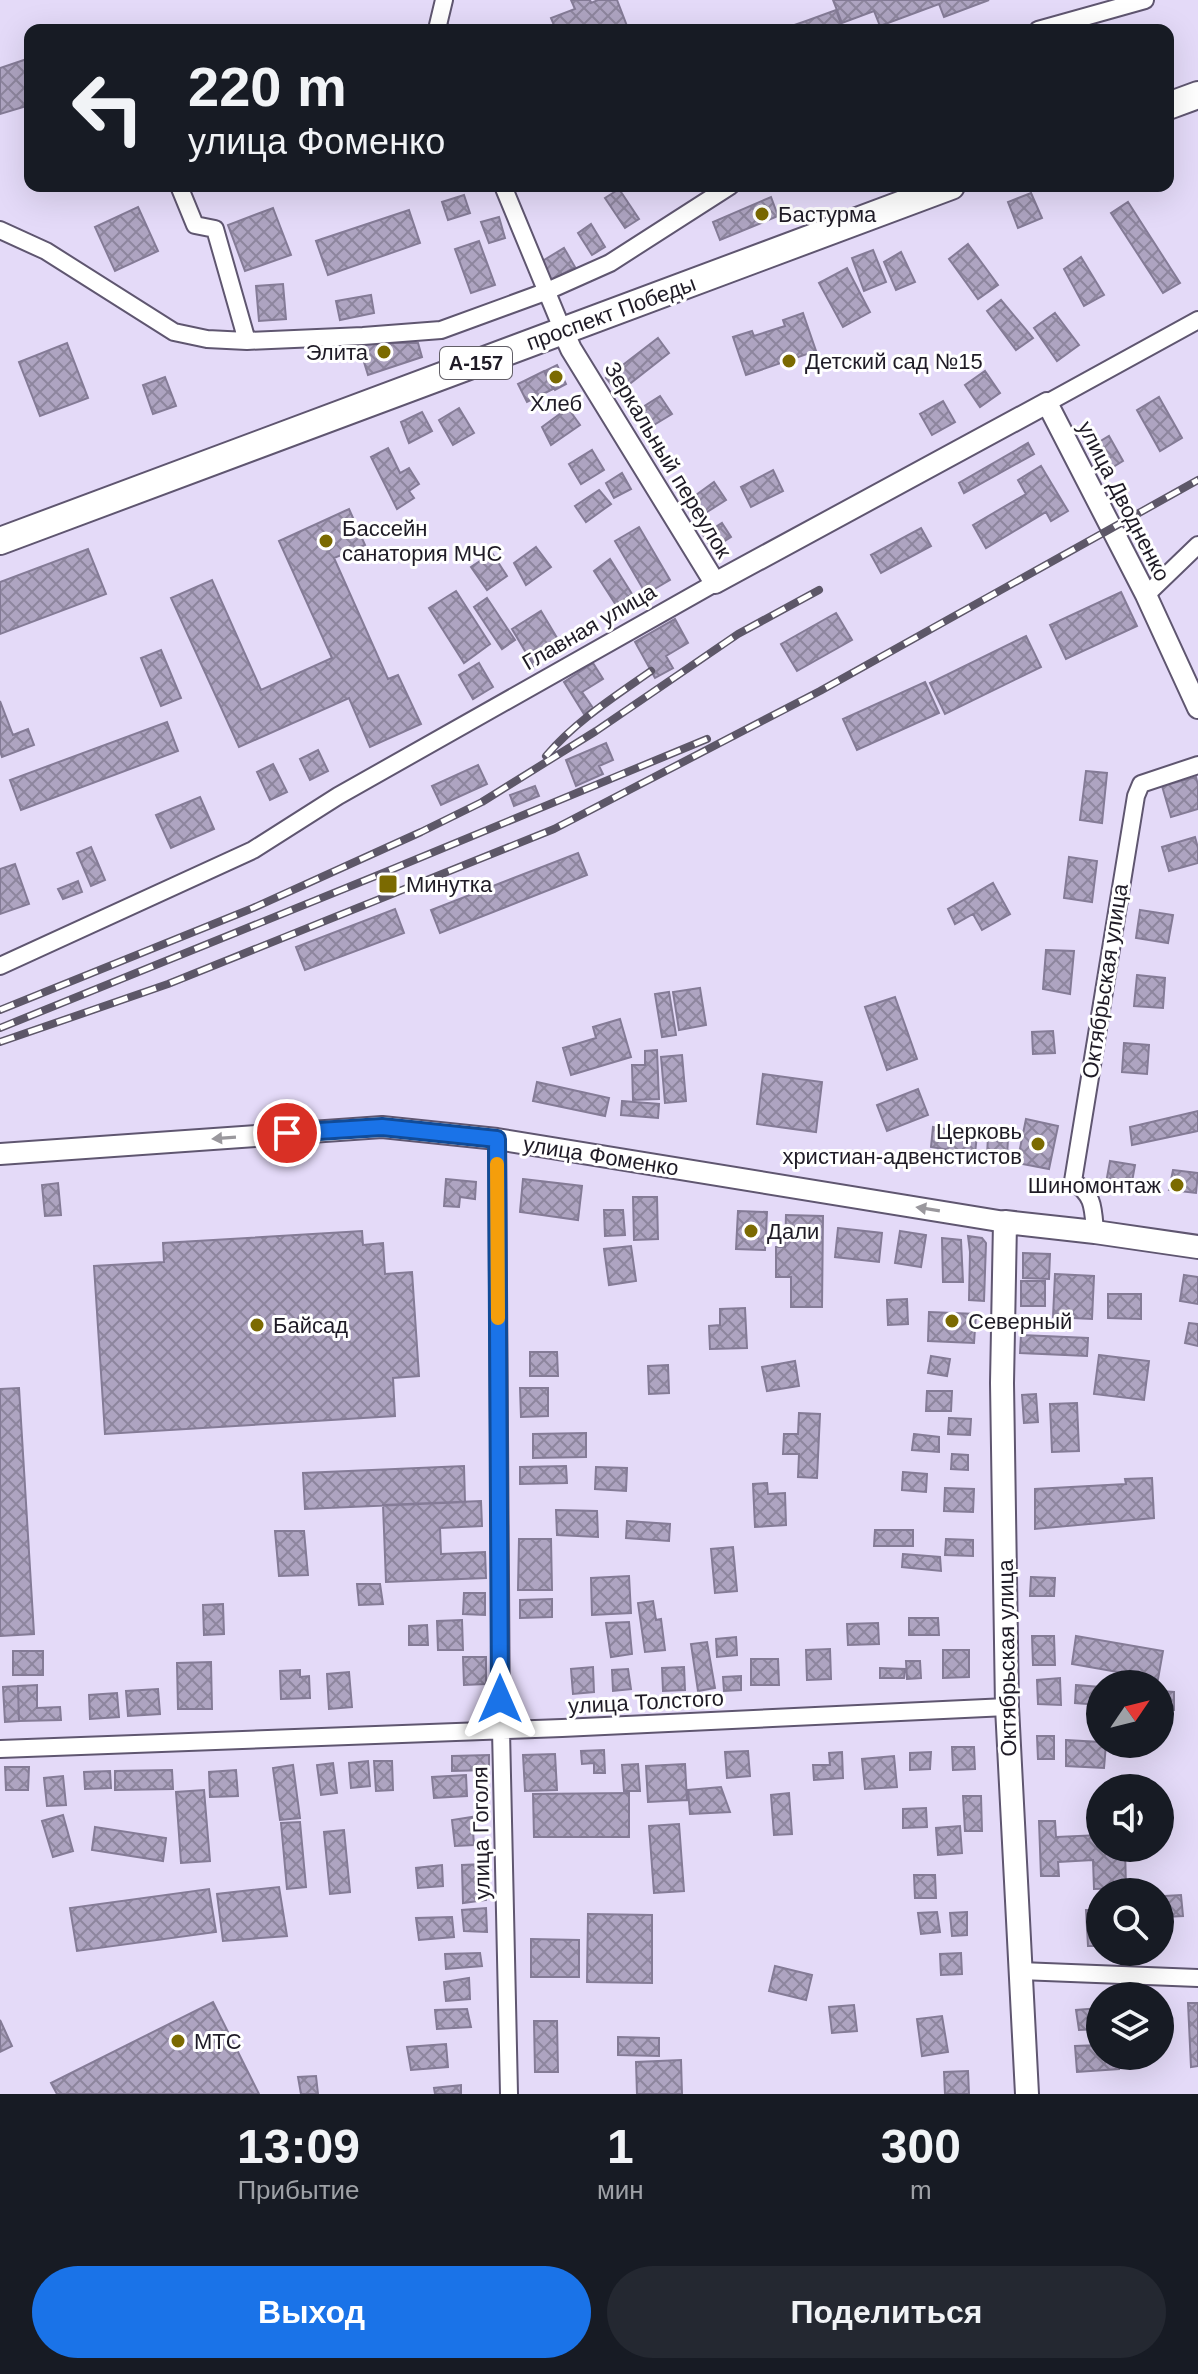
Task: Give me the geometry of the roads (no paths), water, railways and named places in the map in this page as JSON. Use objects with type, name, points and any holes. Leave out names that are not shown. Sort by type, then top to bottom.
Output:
[{"type":"main road","points":[[1174,104],[1198,95]]},
{"type":"main road","name":"проспект Победы","points":[[0,541],[935,192]]},
{"type":"main road","name":"улица Фоменко","points":[[1005,1222],[1198,1247]]},
{"type":"main road","name":"Октябрьская улица","points":[[1005,1222],[1002,1383],[1007,1707],[1027,2094]]},
{"type":"street","points":[[436,24],[444,0]]},
{"type":"street","points":[[1059,24],[1145,0]]},
{"type":"street","points":[[181,192],[195,225],[215,229],[247,341]]},
{"type":"street","name":"Зеркальный переулок","points":[[505,192],[571,349],[715,583]]},
{"type":"street","points":[[0,230],[46,251],[174,332],[207,339],[247,341],[363,336],[441,330],[545,292],[610,263],[721,192]]},
{"type":"street","name":"Главная улица","points":[[0,966],[253,850],[338,796],[715,583],[1198,320]]},
{"type":"street","name":"улица Дводненко","points":[[1047,403],[1146,595],[1198,708]]},
{"type":"street","points":[[1146,595],[1198,545]]},
{"type":"street","name":"Октябрьская улица","points":[[1095,1232],[1093,1203],[1084,1189],[1073,1181],[1136,796],[1141,784],[1198,765]]},
{"type":"street","name":"улица Фоменко","points":[[0,1154],[382,1127],[497,1139],[1005,1222]]},
{"type":"street","name":"улица Гоголя","points":[[497,1139],[501,1730],[509,2094]]},
{"type":"street","name":"улица Толстого","points":[[0,1749],[1007,1707]]},
{"type":"street","points":[[1020,1971],[1198,1978]]},
{"type":"railway","points":[[0,1042],[168,984],[554,829],[820,691],[1198,480]]},
{"type":"railway","points":[[0,1010],[253,908],[482,802],[596,731],[738,634],[819,590]]},
{"type":"railway","points":[[546,756],[583,721],[651,671]]},
{"type":"railway","points":[[0,1028],[707,739]]},
{"type":"place","name":"Бастурма","points":[[762,214]]},
{"type":"place","name":"Элита","points":[[384,352]]},
{"type":"place","name":"Детский сад №15","points":[[789,361]]},
{"type":"place","name":"Хлеб","points":[[556,377]]},
{"type":"place","name":"Бассейн санатория МЧС","points":[[326,541]]},
{"type":"place","name":"Минутка","points":[[388,884]]},
{"type":"place","name":"Церковь христиан-адвенстистов","points":[[1038,1144]]},
{"type":"place","name":"Шиномонтаж","points":[[1177,1185]]},
{"type":"place","name":"Дали","points":[[751,1231]]},
{"type":"place","name":"Северный","points":[[952,1321]]},
{"type":"place","name":"Байсад","points":[[257,1325]]},
{"type":"place","name":"МТС","points":[[178,2041]]}]
